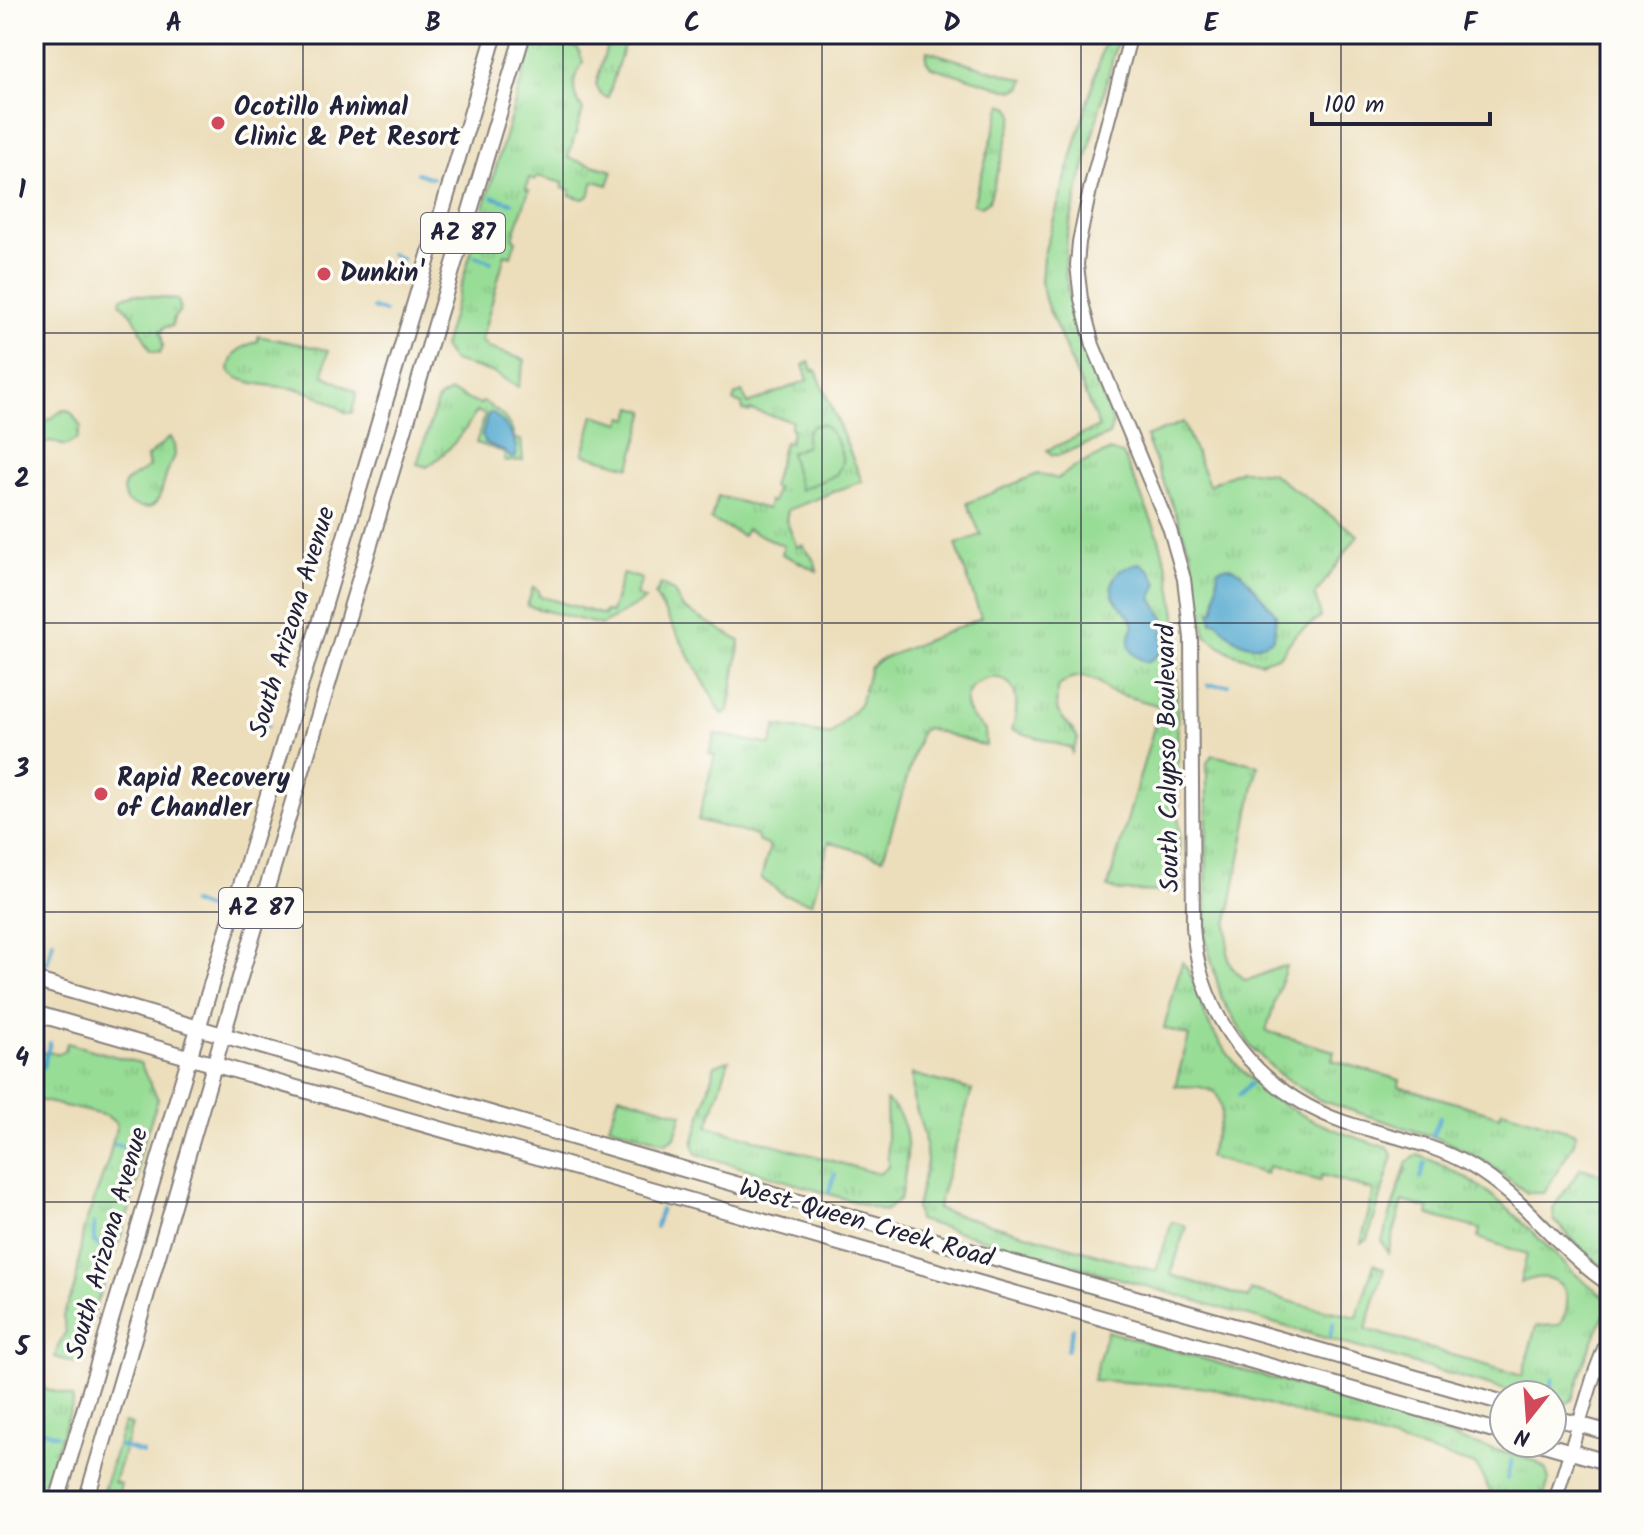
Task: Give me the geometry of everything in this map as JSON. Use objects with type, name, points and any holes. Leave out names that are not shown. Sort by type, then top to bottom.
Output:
[{"type":"main road","name":"South Arizona Avenue","points":[[57,1501],[495,34]]},
{"type":"main road","name":"South Arizona Avenue","points":[[86,1501],[523,34]]},
{"type":"main road","points":[[295,700],[321,708]]},
{"type":"main road","name":"West Queen Creek Road","points":[[34,980],[1488,1398]]},
{"type":"main road","name":"West Queen Creek Road","points":[[34,1013],[1488,1428]]},
{"type":"main road","points":[[1568,1421],[1610,1433]]},
{"type":"main road","points":[[1568,1451],[1610,1463]]},
{"type":"street","name":"South Calypso Boulevard","points":[[1131,34],[1082,221],[1078,281],[1083,315],[1093,345],[1170,530],[1184,579],[1191,638],[1194,938],[1204,985],[1237,1045],[1280,1090],[1326,1115],[1446,1153],[1473,1166],[1505,1190],[1568,1251],[1610,1285]]},
{"type":"street","points":[[1555,1501],[1610,1333]]},
{"type":"green space","points":[[610,34],[627,34],[608,98],[601,95],[596,85]]},
{"type":"green space","points":[[1107,34],[1119,34],[1067,235],[1065,273],[1076,332],[1113,422],[1109,435],[1060,455],[1052,455],[1047,450],[1099,427],[1046,303],[1041,282],[1043,257]]},
{"type":"green space","points":[[548,39],[578,48],[583,62],[574,86],[583,110],[568,158],[613,171],[608,185],[594,181],[589,196],[583,199],[570,195],[571,190],[562,188],[563,183],[537,176],[535,180],[529,178],[526,189],[529,190],[513,238],[516,240],[511,256],[505,254],[481,342],[486,347],[525,360],[518,387],[494,373],[453,361],[443,347],[532,45]]},
{"type":"green space","points":[[927,51],[1025,80],[1021,88],[1013,91],[931,67],[926,60]]},
{"type":"green space","points":[[1002,104],[1010,107],[1014,115],[989,201],[981,206],[973,204]]},
{"type":"green space","points":[[134,294],[178,300],[181,309],[172,326],[164,327],[161,332],[163,346],[160,353],[151,351],[133,315],[120,303],[122,297]]},
{"type":"green space","points":[[258,336],[328,350],[323,375],[357,392],[352,413],[302,390],[252,383],[235,376],[229,371],[232,359],[242,348],[258,341]]},
{"type":"green space","points":[[809,362],[813,371],[816,370],[862,481],[788,510],[786,520],[797,547],[803,545],[815,562],[817,571],[782,554],[784,546],[747,529],[743,536],[711,520],[718,496],[767,509],[769,501],[773,502],[776,488],[772,487],[784,442],[789,443],[793,429],[790,428],[792,421],[743,410],[742,404],[733,401],[735,395],[742,392],[748,404],[808,380],[803,365]]},
{"type":"green space","points":[[450,392],[475,403],[484,402],[499,413],[511,427],[515,439],[521,440],[523,460],[505,462],[504,452],[476,443],[485,415],[477,411],[442,455],[427,467],[417,464],[437,402]]},
{"type":"green space","points":[[633,407],[646,411],[630,467],[583,454],[594,415],[621,423],[623,417],[630,419]]},
{"type":"green space","points":[[63,410],[70,411],[81,427],[77,439],[65,446],[51,441],[34,446],[34,430]]},
{"type":"green space","points":[[1183,422],[1209,485],[1240,470],[1271,473],[1358,535],[1315,595],[1321,617],[1295,635],[1281,655],[1260,662],[1231,653],[1206,636],[1191,553],[1146,437]]},
{"type":"green space","points":[[822,424],[836,441],[842,464],[836,475],[800,490],[790,453],[806,446],[806,433],[812,426]]},
{"type":"green space","points":[[170,437],[175,456],[156,502],[149,507],[140,507],[126,501],[123,491],[125,482],[149,467],[147,457]]},
{"type":"green space","points":[[1109,451],[1123,454],[1158,535],[1176,615],[1180,892],[1119,891],[1108,887],[1160,706],[1108,691],[1099,682],[1084,676],[1071,678],[1059,686],[1057,697],[1058,711],[1078,739],[1072,753],[1071,748],[1012,730],[1016,704],[1012,688],[1003,680],[991,678],[979,682],[970,691],[966,702],[971,716],[985,730],[986,746],[927,728],[921,731],[883,858],[829,842],[812,903],[784,895],[761,878],[770,846],[759,842],[757,836],[698,820],[715,755],[709,753],[715,734],[771,745],[776,726],[830,735],[860,704],[870,668],[879,660],[981,618],[956,544],[981,535],[967,503],[1038,474],[1058,479],[1074,467]]},
{"type":"green space","points":[[623,573],[642,579],[636,595],[645,600],[601,625],[527,606],[533,587],[539,591],[539,596],[604,615],[605,611],[611,613]]},
{"type":"green space","points":[[661,584],[674,592],[683,608],[740,641],[729,711],[722,714],[655,595]]},
{"type":"green space","points":[[1212,755],[1258,765],[1227,925],[1229,962],[1245,980],[1286,966],[1266,1031],[1334,1051],[1332,1060],[1400,1080],[1399,1086],[1500,1116],[1502,1110],[1576,1133],[1574,1143],[1544,1193],[1527,1193],[1486,1162],[1443,1140],[1319,1100],[1279,1074],[1252,1048],[1222,999],[1206,941],[1207,763]]},
{"type":"green space","points":[[1182,962],[1212,1030],[1246,1075],[1288,1107],[1311,1119],[1388,1148],[1393,1156],[1368,1239],[1361,1243],[1374,1191],[1322,1175],[1320,1181],[1268,1166],[1266,1174],[1208,1157],[1221,1116],[1219,1100],[1215,1092],[1200,1087],[1175,1086],[1189,1036],[1164,1028]]},
{"type":"green space","points":[[67,1043],[140,1063],[158,1099],[139,1156],[138,1180],[123,1231],[95,1307],[79,1364],[55,1357],[66,1331],[63,1316],[76,1283],[83,1231],[108,1161],[117,1124],[107,1116],[34,1099],[34,1052],[60,1053]]},
{"type":"green space","points":[[729,1060],[708,1126],[879,1174],[888,1167],[886,1100],[896,1110],[906,1133],[907,1160],[900,1199],[885,1211],[697,1154],[693,1144],[715,1065]]},
{"type":"green space","points":[[912,1074],[972,1090],[937,1209],[1156,1271],[1172,1222],[1186,1226],[1171,1275],[1248,1298],[1251,1290],[1357,1317],[1374,1264],[1384,1269],[1366,1329],[1522,1376],[1536,1326],[1559,1325],[1563,1318],[1567,1304],[1565,1291],[1555,1281],[1543,1278],[1520,1283],[1527,1254],[1478,1238],[1480,1229],[1428,1215],[1429,1209],[1403,1201],[1388,1253],[1382,1241],[1407,1162],[1418,1155],[1465,1177],[1502,1204],[1575,1274],[1605,1297],[1606,1311],[1587,1354],[1572,1400],[1568,1402],[1568,1379],[1488,1379],[1488,1385],[918,1220],[916,1208],[927,1161],[924,1135],[913,1098]]},
{"type":"green space","points":[[619,1095],[682,1114],[675,1137],[666,1143],[609,1126]]},
{"type":"green space","points":[[1581,1168],[1610,1177],[1610,1271],[1584,1252],[1554,1220],[1553,1208]]},
{"type":"green space","points":[[1107,1331],[1349,1401],[1488,1448],[1488,1459],[1535,1461],[1546,1470],[1549,1480],[1542,1501],[1495,1501],[1476,1465],[1212,1388],[1093,1380]]},
{"type":"green space","points":[[34,1385],[72,1397],[73,1403],[38,1501],[34,1501]]},
{"type":"green space","points":[[124,1423],[132,1425],[114,1482],[121,1484],[116,1501],[100,1501]]},
{"type":"water","points":[[492,413],[510,432],[516,457],[511,458],[504,451],[486,443],[482,436],[488,414]]},
{"type":"water","points":[[1140,563],[1151,571],[1158,583],[1152,598],[1167,628],[1162,633],[1160,651],[1147,662],[1135,656],[1130,648],[1129,637],[1134,625],[1112,592],[1113,579],[1117,574]]},
{"type":"water","points":[[1228,566],[1240,571],[1276,614],[1274,638],[1266,643],[1243,643],[1217,622],[1212,622],[1218,569]]},
{"type":"waterway","points":[[417,173],[432,178]]},
{"type":"waterway","points":[[493,197],[512,203]]},
{"type":"waterway","points":[[391,254],[402,259]]},
{"type":"waterway","points":[[475,256],[491,262]]},
{"type":"waterway","points":[[373,308],[385,312]]},
{"type":"waterway","points":[[313,532],[325,536]]},
{"type":"waterway","points":[[303,571],[313,575]]},
{"type":"waterway","points":[[284,630],[295,633]]},
{"type":"waterway","points":[[1208,685],[1228,685]]},
{"type":"waterway","points":[[256,722],[268,726]]},
{"type":"waterway","points":[[191,903],[208,909]]},
{"type":"waterway","points":[[47,963],[53,941]]},
{"type":"waterway","points":[[43,1067],[50,1043]]},
{"type":"waterway","points":[[1239,1095],[1250,1084]]},
{"type":"waterway","points":[[1432,1137],[1440,1117]]},
{"type":"waterway","points":[[115,1144],[136,1150]]},
{"type":"waterway","points":[[1421,1178],[1425,1163]]},
{"type":"waterway","points":[[829,1192],[835,1174]]},
{"type":"waterway","points":[[656,1227],[661,1209]]},
{"type":"waterway","points":[[94,1223],[94,1242],[110,1252]]},
{"type":"waterway","points":[[1330,1336],[1334,1322]]},
{"type":"waterway","points":[[1067,1350],[1073,1328]]},
{"type":"waterway","points":[[37,1429],[56,1435]]},
{"type":"waterway","points":[[120,1446],[143,1453]]},
{"type":"waterway","points":[[1507,1479],[1512,1460]]},
{"type":"place","name":"Ocotillo Animal Clinic & Pet Resort","points":[[218,123]]},
{"type":"place","name":"Dunkin'","points":[[324,274]]},
{"type":"place","name":"Rapid Recovery of Chandler","points":[[101,794]]}]
